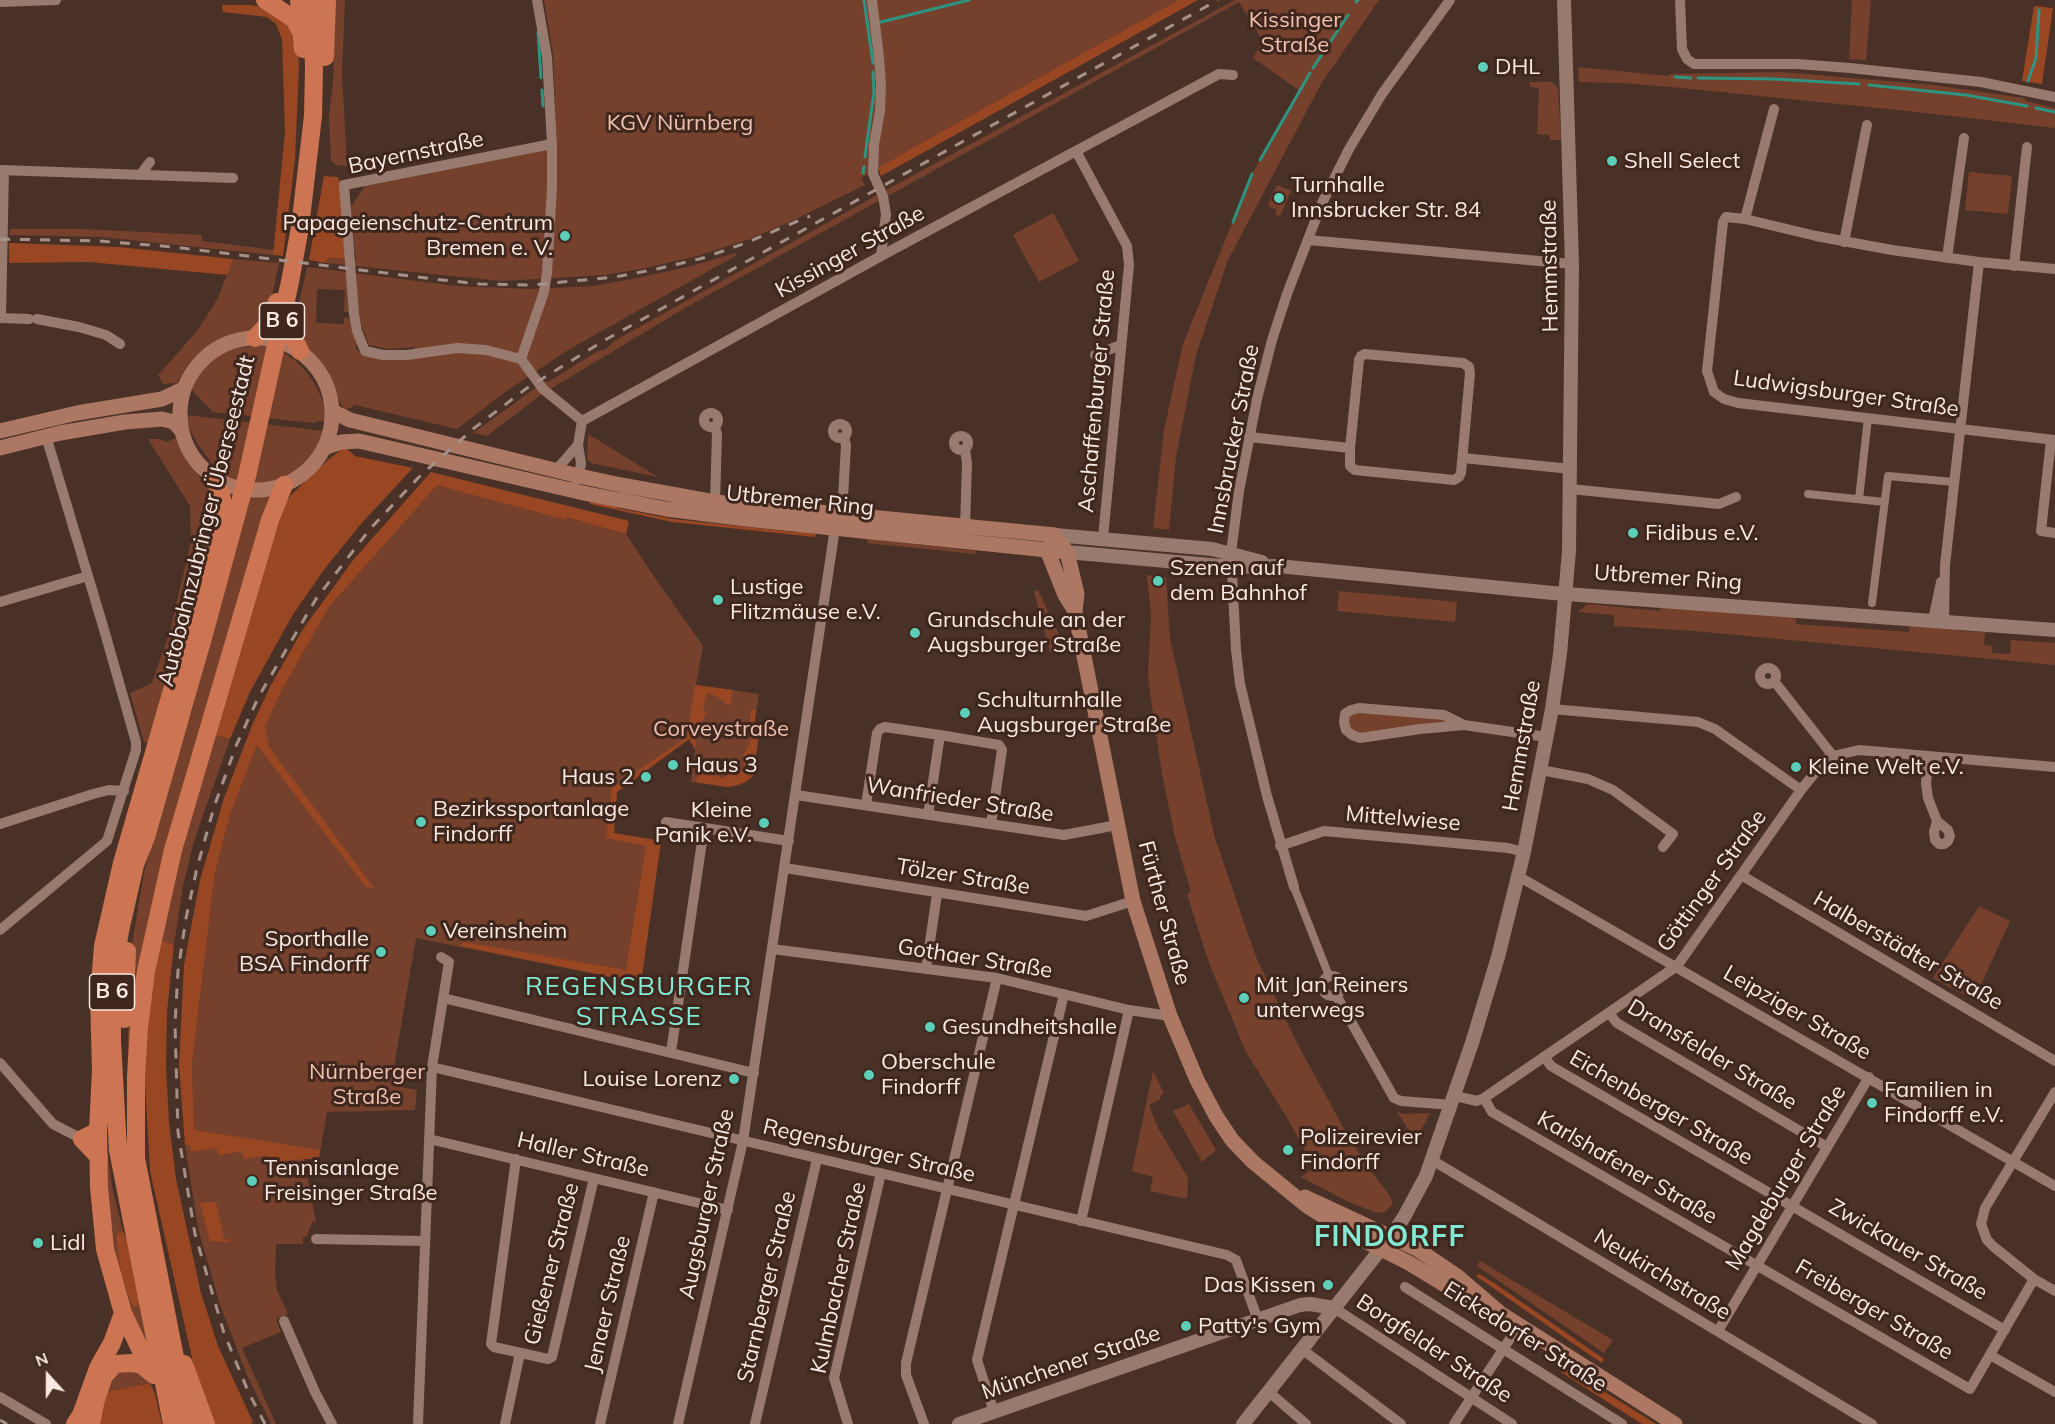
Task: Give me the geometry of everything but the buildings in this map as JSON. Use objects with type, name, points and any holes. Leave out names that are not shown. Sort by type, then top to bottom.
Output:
[{"type":"highway","points":[[265,0],[294,19],[302,33]]},
{"type":"highway","name":"B 6","points":[[255,338],[268,324],[278,299],[296,207],[301,158],[304,63],[299,0]]},
{"type":"highway","name":"Autobahnzubringer Überseestadt","points":[[188,1424],[127,1107],[124,1047],[128,934],[146,837],[248,476],[288,293],[300,227],[313,116],[312,0]]},
{"type":"highway","name":"B 6","points":[[300,351],[293,337],[291,319],[313,215],[319,161],[327,9],[318,0]]},
{"type":"highway","name":"B 6","points":[[166,1394],[151,1372],[123,1313],[105,1249],[100,1204],[98,1131],[101,1070],[99,996],[103,946],[122,863],[219,528],[223,508],[221,494],[213,477]]},
{"type":"highway","name":"B 6","points":[[136,1158],[136,1076],[139,1028],[148,960],[173,850],[270,520],[284,485]]},
{"type":"highway","name":"Autobahnzubringer Überseestadt","points":[[146,837],[135,865],[120,931],[112,980],[112,1041],[118,1150],[172,1424]]},
{"type":"highway","name":"B 6","points":[[101,1070],[118,1150]]},
{"type":"highway","points":[[98,1131],[81,1139],[99,1157]]},
{"type":"highway","points":[[87,1424],[81,1415],[98,1368],[112,1343],[123,1313]]},
{"type":"highway","name":"B 6","points":[[170,1335],[189,1376],[206,1424]]},
{"type":"highway","points":[[87,1424],[104,1376],[115,1364],[142,1365],[151,1372]]},
{"type":"main road","points":[[0,448],[95,426],[154,419],[174,422],[182,431],[196,458],[213,477],[227,485],[254,491],[284,485],[300,476],[314,464],[324,448],[330,430],[332,411],[329,393],[322,377],[300,351],[277,341],[255,338],[238,340],[221,346],[194,369],[183,389],[179,411],[182,431]]},
{"type":"main road","points":[[0,431],[77,413],[162,399],[183,389]]},
{"type":"main road","name":"Utbremer Ring","points":[[332,411],[344,419],[621,485],[838,522],[1067,552]]},
{"type":"main road","name":"Utbremer Ring","points":[[324,448],[341,442],[359,441],[567,489],[666,509],[838,522],[965,527],[1055,535]]},
{"type":"main road","points":[[1047,550],[1055,535]]},
{"type":"main road","name":"Fürther Straße","points":[[1055,535],[1067,552],[1077,594],[1075,611],[1133,901],[1170,1016],[1197,1080],[1226,1132],[1253,1162],[1307,1206],[1351,1234],[1382,1249]]},
{"type":"main road","name":"Fürther Straße","points":[[1047,550],[1065,596],[1075,611]]},
{"type":"main road","name":"Fürther Straße","points":[[1288,1191],[1316,1200],[1391,1236]]},
{"type":"main road","name":"Eickedorfer Straße","points":[[1391,1236],[1417,1249],[1457,1276],[1519,1325],[1675,1424]]},
{"type":"main road","name":"Eickedorfer Straße","points":[[1382,1249],[1450,1288],[1500,1312]]},
{"type":"street","points":[[6,1],[56,0]]},
{"type":"street","points":[[537,0],[547,57],[552,144],[547,273],[521,359],[543,389],[582,421],[578,445],[581,463],[579,476],[567,489]]},
{"type":"street","points":[[872,0],[881,85],[880,111],[873,153],[873,174],[883,196],[886,214],[881,256]]},
{"type":"street","name":"Innsbrucker Straße","points":[[1294,887],[1280,846],[1240,684],[1232,560],[1239,491],[1257,399],[1272,340],[1323,203],[1349,149],[1382,94],[1450,0]]},
{"type":"street","name":"Hemmstraße","points":[[1243,1424],[1382,1249],[1404,1217],[1432,1160],[1453,1100],[1498,957],[1524,852],[1552,709],[1569,551],[1572,264],[1564,0]]},
{"type":"street","points":[[1680,0],[1682,49],[1687,59],[1694,64],[1797,64],[1850,68],[1981,82],[2055,97]]},
{"type":"street","name":"Kissinger Straße","points":[[582,421],[881,256],[1219,74],[1233,75]]},
{"type":"street","points":[[1774,109],[1745,219],[1844,242],[1947,258],[2055,269]]},
{"type":"street","points":[[1844,242],[1867,125]]},
{"type":"street","points":[[1947,258],[1964,138]]},
{"type":"street","name":"Bayernstraße","points":[[521,359],[486,350],[457,348],[407,355],[383,355],[365,351],[357,331],[354,314],[344,185],[552,144]]},
{"type":"street","points":[[2014,266],[2027,147]]},
{"type":"street","name":"Aschaffenburger Straße","points":[[1076,151],[1127,246],[1129,265],[1103,538]]},
{"type":"street","points":[[140,175],[150,162]]},
{"type":"street","points":[[120,344],[106,335],[79,327],[33,319],[1,318],[2,170],[233,177]]},
{"type":"street","name":"Ludwigsburger Straße","points":[[1745,219],[1726,217],[1723,222],[1707,371],[1714,392],[1724,399],[1738,403],[2053,440]]},
{"type":"street","points":[[1308,240],[1572,264]]},
{"type":"street","points":[[1939,621],[1979,262]]},
{"type":"street","points":[[1095,355],[1121,345]]},
{"type":"street","points":[[1365,354],[1463,363],[1469,367],[1463,458],[1461,473],[1454,480],[1355,470],[1350,466],[1350,447],[1361,356],[1365,354]]},
{"type":"street","points":[[1859,500],[1868,418]]},
{"type":"street","name":"Utbremer Ring","points":[[715,427],[717,434],[715,502]]},
{"type":"street","points":[[0,930],[107,841],[136,750],[136,742],[46,436]]},
{"type":"street","name":"Utbremer Ring","points":[[838,522],[846,446],[844,437]]},
{"type":"street","points":[[1249,437],[1350,447]]},
{"type":"street","points":[[2053,440],[2041,531],[2055,533]]},
{"type":"street","points":[[556,470],[578,445]]},
{"type":"street","points":[[965,450],[967,463],[965,527]]},
{"type":"street","points":[[1463,458],[1571,469]]},
{"type":"street","points":[[1872,603],[1888,476],[1954,482]]},
{"type":"street","points":[[1570,489],[1719,504],[1736,497]]},
{"type":"street","points":[[1808,494],[1885,502]]},
{"type":"street","name":"Augsburger Straße","points":[[678,1424],[743,1141],[838,522]]},
{"type":"street","name":"Utbremer Ring","points":[[1055,535],[1212,549],[1232,560]]},
{"type":"street","name":"Utbremer Ring","points":[[1067,552],[1232,560],[1566,593],[2055,630]]},
{"type":"street","points":[[0,602],[88,576]]},
{"type":"street","points":[[1774,681],[1833,756],[1859,750],[2055,767]]},
{"type":"street","points":[[1464,725],[1444,716],[1359,708],[1345,714],[1344,722],[1346,730],[1360,738],[1464,725],[1547,738]]},
{"type":"street","points":[[1552,709],[1698,722],[1715,729],[1801,790]]},
{"type":"street","points":[[866,805],[877,733],[880,729],[940,735],[999,745],[1002,750],[991,824]]},
{"type":"street","points":[[928,815],[940,735]]},
{"type":"street","name":"Göttinger Straße","points":[[1484,1098],[1677,966],[1801,790],[1826,759],[1833,756]]},
{"type":"street","points":[[1929,757],[1926,783],[1928,798],[1937,821]]},
{"type":"street","points":[[1541,770],[1601,784],[1613,790],[1673,834],[1663,848]]},
{"type":"street","points":[[0,824],[93,794],[109,790],[124,791]]},
{"type":"street","name":"Wanfrieder Straße","points":[[796,795],[1064,835],[1118,825]]},
{"type":"street","points":[[666,822],[789,842]]},
{"type":"street","points":[[671,1052],[704,828]]},
{"type":"street","name":"Mittelwiese","points":[[1280,846],[1324,831],[1508,848],[1524,852]]},
{"type":"street","name":"Tölzer Straße","points":[[785,868],[1086,916],[1133,901]]},
{"type":"street","name":"Leipziger Straße","points":[[1518,876],[2055,1185]]},
{"type":"street","name":"Halberstädter Straße","points":[[1741,876],[2055,1061]]},
{"type":"street","points":[[1294,887],[1329,976],[1338,978],[1342,983],[1341,990],[1336,995],[1394,1098],[1401,1101],[1477,1101],[1484,1098]]},
{"type":"street","points":[[926,969],[937,894]]},
{"type":"street","name":"Gothaer Straße","points":[[772,949],[997,978],[1129,1010],[1170,1016]]},
{"type":"street","points":[[418,1424],[432,1067],[447,957]]},
{"type":"street","points":[[924,1424],[906,1375],[906,1364],[997,978]]},
{"type":"street","points":[[994,1412],[976,1359],[1064,994]]},
{"type":"street","points":[[443,998],[754,1073]]},
{"type":"street","points":[[1081,1221],[1129,1010]]},
{"type":"street","name":"Dransfelder Straße","points":[[1609,1013],[1617,1023],[1827,1147]]},
{"type":"street","name":"Eichenberger Straße","points":[[1545,1058],[1551,1066],[1792,1206]]},
{"type":"street","points":[[0,1063],[53,1124],[81,1139]]},
{"type":"street","name":"Regensburger Straße","points":[[432,1067],[1227,1256],[1236,1260],[1258,1320]]},
{"type":"street","name":"Magdeburger Straße","points":[[1718,1331],[1869,1077]]},
{"type":"street","points":[[2055,1092],[1982,1216],[1982,1230],[1994,1247],[2034,1279],[2055,1291]]},
{"type":"street","name":"Karlshafener Straße","points":[[1484,1098],[1492,1112],[1757,1265]]},
{"type":"street","name":"Haller Straße","points":[[429,1138],[728,1209]]},
{"type":"street","points":[[504,1424],[520,1353],[494,1347],[492,1344],[516,1159]]},
{"type":"street","name":"Starnberger Straße","points":[[755,1424],[817,1159]]},
{"type":"street","name":"Neukirchstraße","points":[[1432,1160],[1872,1424]]},
{"type":"street","name":"Kulmbacher Straße","points":[[848,1424],[834,1378],[881,1173]]},
{"type":"street","name":"Gießener Straße","points":[[520,1353],[548,1359],[552,1357],[594,1178]]},
{"type":"street","name":"Jenaer Straße","points":[[600,1424],[654,1192]]},
{"type":"street","name":"Zwickauer Straße","points":[[1792,1206],[2005,1330]]},
{"type":"street","points":[[316,1239],[425,1241]]},
{"type":"street","name":"Freiberger Straße","points":[[1757,1265],[1970,1389],[1990,1355]]},
{"type":"street","points":[[2034,1279],[1990,1355],[2055,1392]]},
{"type":"street","name":"Eickedorfer Straße","points":[[1405,1287],[1622,1424]]},
{"type":"street","name":"Münchener Straße","points":[[959,1424],[1300,1305],[1310,1304],[1334,1308]]},
{"type":"street","name":"Borgfelder Straße","points":[[1334,1308],[1512,1424]]},
{"type":"street","points":[[284,1321],[315,1392],[332,1424]]},
{"type":"street","points":[[1454,1424],[1519,1325]]},
{"type":"street","points":[[1303,1350],[1401,1424]]},
{"type":"street","points":[[1269,1392],[1306,1424]]},
{"type":"street","points":[[0,1397],[46,1424]]},
{"type":"green space","points":[[335,0],[345,0],[342,73],[347,166],[336,165],[331,160],[329,116],[333,83]]},
{"type":"green space","name":"KGV Nürnberg","points":[[544,0],[1180,0],[861,178],[865,185],[747,240],[697,256],[606,275],[501,281],[326,263],[328,258],[356,260],[350,208],[365,186],[557,148],[553,53]]},
{"type":"green space","points":[[1235,0],[1379,0],[1321,84],[1228,260],[1196,355],[1176,457],[1169,530],[1153,528],[1164,430],[1183,344],[1252,174],[1300,91],[1253,58],[1263,41],[1239,2],[685,308],[542,394],[487,436],[473,433],[545,381],[548,382],[598,351],[605,350],[614,341]]},
{"type":"green space","points":[[1852,0],[1871,0],[1866,60],[1849,59]]},
{"type":"green space","points":[[1578,67],[1668,76],[1671,74],[1781,72],[1933,85],[2024,98],[2026,101],[2055,108],[2055,128],[1671,87],[1579,82]]},
{"type":"green space","points":[[1530,82],[1552,82],[1558,88],[1561,140],[1550,140],[1550,135],[1537,134],[1539,88],[1530,87]]},
{"type":"green space","points":[[1969,172],[2012,176],[2008,214],[1965,210]]},
{"type":"green space","name":"Turnhalle Innsbrucker Str. 84","points":[[1277,185],[1291,191],[1280,216],[1275,215],[1277,210],[1268,206]]},
{"type":"green space","points":[[1053,213],[1079,261],[1039,282],[1013,235]]},
{"type":"green space","points":[[10,229],[84,229],[202,235],[202,241],[274,250],[273,255],[101,237],[9,235]]},
{"type":"green space","points":[[735,253],[737,255],[568,350],[508,390],[457,429],[355,405],[346,410],[341,405],[330,378],[300,338],[296,318],[307,267],[456,286],[531,289],[594,286],[692,266]],"holes":[[[355,287],[360,321],[369,345],[388,349],[415,347],[409,357],[359,352],[356,349],[357,338],[350,319],[344,317],[344,324],[316,323],[317,289],[345,290],[344,312],[349,312]]]},
{"type":"green space","points":[[233,259],[279,263],[270,305],[265,315],[252,330],[216,342],[200,352],[187,366],[177,383],[163,384],[158,375],[197,331],[218,298]]},
{"type":"green space","points":[[265,345],[282,351],[309,375],[324,405],[325,422],[313,423],[213,412],[191,389],[199,372],[212,358],[229,349]]},
{"type":"green space","points":[[186,415],[324,431],[312,457],[299,470],[283,479],[266,484],[248,484],[230,480],[216,469],[197,443],[186,422]]},
{"type":"green space","points":[[588,434],[658,477],[591,463],[587,459]]},
{"type":"green space","points":[[176,438],[188,462],[211,492],[216,509],[148,743],[144,742],[130,693],[152,683],[170,631],[191,541],[190,506],[148,439],[160,439],[167,442]]},
{"type":"green space","name":"Bezirkssportanlage Findorff","points":[[437,484],[564,520],[566,517],[626,534],[703,646],[696,685],[759,694],[754,726],[760,727],[753,776],[746,782],[727,787],[691,782],[695,750],[689,739],[617,792],[614,833],[661,841],[641,983],[416,938],[391,1085],[417,1090],[415,1110],[327,1112],[319,1158],[304,1159],[316,1222],[312,1222],[307,1236],[303,1237],[303,1244],[276,1244],[277,1290],[288,1314],[276,1319],[281,1332],[242,1348],[276,1424],[271,1424],[247,1375],[220,1305],[198,1228],[185,1145],[193,1145],[192,1065],[215,873],[231,812],[257,744],[282,690],[329,607]]},
{"type":"green space","points":[[250,496],[272,496],[159,878],[139,970],[128,1071],[128,999],[132,944],[144,873],[176,754],[191,714]]},
{"type":"green space","points":[[867,539],[976,551],[976,554],[867,543]]},
{"type":"green space","points":[[1147,575],[1166,577],[1170,639],[1215,838],[1256,957],[1297,1043],[1344,1129],[1367,1166],[1390,1196],[1393,1204],[1385,1212],[1377,1213],[1349,1202],[1301,1177],[1314,1167],[1289,1121],[1246,1052],[1209,963],[1187,894],[1191,892],[1175,837],[1162,774],[1148,678],[1151,615]]},
{"type":"green space","points":[[1038,590],[1064,645],[1063,650],[1050,652],[1034,592]]},
{"type":"green space","points":[[1339,591],[1457,602],[1455,622],[1337,611]]},
{"type":"green space","points":[[1588,604],[1660,611],[1661,605],[1796,616],[1796,624],[1909,632],[1910,625],[1959,628],[1959,631],[1985,632],[1984,645],[1992,646],[1992,653],[2010,654],[2011,640],[2055,643],[2055,665],[1694,631],[1614,626],[1614,615],[1578,612]]},
{"type":"green space","points":[[1350,713],[1411,714],[1454,722],[1358,735],[1347,725]]},
{"type":"green space","points":[[214,735],[230,739],[194,841],[183,886],[174,944],[161,941],[167,904]]},
{"type":"green space","points":[[1979,906],[2010,921],[1974,1000],[1933,978]]},
{"type":"green space","points":[[1153,1071],[1164,1093],[1160,1096],[1161,1099],[1149,1105],[1158,1128],[1188,1178],[1187,1199],[1150,1191],[1153,1177],[1132,1171]]},
{"type":"green space","points":[[1189,1104],[1216,1150],[1202,1162],[1173,1111]]},
{"type":"green space","points":[[1396,1110],[1401,1114],[1430,1113],[1421,1130],[1418,1145]]},
{"type":"green space","points":[[105,1135],[113,1192],[123,1231],[116,1234],[133,1306],[142,1304],[153,1360],[134,1328],[109,1239]]},
{"type":"green space","points":[[1480,1261],[1613,1340],[1604,1353],[1477,1266]]},
{"type":"green space","points":[[140,1371],[150,1383],[107,1392],[112,1373]]},
{"type":"shaded area","points":[[1179,0],[1198,0],[881,176],[878,168]]},
{"type":"shaded area","points":[[222,5],[249,5],[275,9],[297,37],[299,66],[295,160],[283,256],[273,255],[285,132],[282,39],[276,24],[267,17],[223,12]]},
{"type":"shaded area","points":[[2034,6],[2053,8],[2042,84],[2022,81]]},
{"type":"shaded area","points":[[324,176],[338,177],[342,189],[347,259],[328,258],[326,263],[309,260]]},
{"type":"shaded area","points":[[9,243],[119,247],[233,259],[227,275],[89,262],[9,263]]},
{"type":"shaded area","points":[[346,448],[355,456],[413,468],[360,525],[323,571],[292,616],[250,692],[230,739],[214,735],[280,511],[292,494],[329,459]]},
{"type":"shaded area","points":[[431,472],[629,521],[626,534],[437,485],[329,607],[282,690],[265,727],[269,747],[374,888],[366,887],[257,745],[231,812],[215,873],[192,1065],[194,1130],[320,1150],[319,1158],[270,1162],[268,1155],[244,1159],[242,1151],[219,1155],[216,1148],[191,1152],[190,1145],[185,1145],[179,1066],[184,965],[200,880],[224,798],[253,723],[271,685],[303,629],[354,559]]},
{"type":"shaded area","points":[[591,500],[616,504],[617,508],[673,519],[794,532],[800,530],[816,534],[815,537],[672,522],[590,504]]},
{"type":"shaded area","points":[[695,685],[733,690],[730,706],[716,696],[707,693],[703,708],[706,713],[701,724],[689,726],[696,742],[695,749],[689,739],[617,792],[614,833],[661,841],[641,983],[461,946],[463,942],[626,970],[646,846],[606,838],[612,788],[687,737]]},
{"type":"shaded area","points":[[751,710],[756,710],[754,726],[760,727],[753,776],[746,782],[727,787],[696,782],[700,771],[705,769],[714,776],[722,778],[730,774],[737,776],[745,768],[743,756],[752,733],[749,727]]},
{"type":"shaded area","points":[[161,941],[174,944],[167,1012],[166,1067],[169,1122],[176,1179],[201,1293],[218,1346],[253,1422],[251,1424],[212,1424],[197,1380],[150,1171],[144,1065],[147,1006]]},
{"type":"shaded area","points":[[216,1202],[224,1239],[230,1240],[229,1242],[210,1241],[200,1203]]},
{"type":"shaded area","points":[[123,1231],[142,1304],[133,1307],[121,1274],[116,1234]]},
{"type":"shaded area","points":[[1479,1274],[1604,1359],[1602,1363],[1476,1276]]},
{"type":"shaded area","points":[[1565,1367],[1656,1424],[1642,1424],[1561,1372]]},
{"type":"shaded area","points":[[150,1383],[162,1424],[96,1424],[106,1392]]},
{"type":"waterway","points":[[864,0],[873,63]]},
{"type":"waterway","points":[[881,22],[969,0]]},
{"type":"waterway","points":[[2028,81],[2036,58],[2039,10]]},
{"type":"waterway","points":[[1313,68],[1348,15]]},
{"type":"waterway","points":[[538,32],[541,78]]},
{"type":"waterway","points":[[865,157],[874,92],[873,72]]},
{"type":"waterway","points":[[1260,160],[1310,73]]},
{"type":"waterway","points":[[1675,77],[1691,78]]},
{"type":"waterway","points":[[1698,78],[1774,79],[1859,84]]},
{"type":"waterway","points":[[1869,85],[1966,95],[2027,106]]},
{"type":"waterway","points":[[542,90],[543,106]]},
{"type":"waterway","points":[[2036,108],[2055,112]]},
{"type":"waterway","points":[[863,173],[864,167]]},
{"type":"waterway","points":[[1233,222],[1252,174]]},
{"type":"railway","points":[[265,1424],[248,1391],[224,1333],[195,1234],[178,1132],[175,1024],[178,971],[197,868],[214,807],[236,746],[259,696],[316,599],[370,529],[419,477],[473,429],[527,388],[605,340],[1218,0]]},
{"type":"railway","points":[[0,239],[99,241],[174,247],[480,284],[531,285],[615,277],[703,258],[810,216]]},
{"type":"railway","points":[[0,1420],[7,1424]]},
{"type":"place","name":"DHL","points":[[1483,67]]},
{"type":"place","name":"Shell Select","points":[[1612,161]]},
{"type":"place","name":"Turnhalle Innsbrucker Str. 84","points":[[1279,198]]},
{"type":"place","name":"Papageienschutz-Centrum Bremen e. V.","points":[[565,236]]},
{"type":"place","name":"Fidibus e.V.","points":[[1633,533]]},
{"type":"place","name":"Szenen auf dem Bahnhof","points":[[1158,581]]},
{"type":"place","name":"Lustige Flitzmäuse e.V.","points":[[718,600]]},
{"type":"place","name":"Grundschule an der Augsburger Straße","points":[[915,633]]},
{"type":"place","name":"Schulturnhalle Augsburger Straße","points":[[965,713]]},
{"type":"place","name":"Haus 3","points":[[673,765]]},
{"type":"place","name":"Kleine Welt e.V.","points":[[1796,767]]},
{"type":"place","name":"Haus 2","points":[[646,777]]},
{"type":"place","name":"Bezirkssportanlage Findorff","points":[[421,822]]},
{"type":"place","name":"Kleine Panik e.V.","points":[[764,823]]},
{"type":"place","name":"Vereinsheim","points":[[431,931]]},
{"type":"place","name":"Sporthalle BSA Findorff","points":[[381,952]]},
{"type":"place","name":"Mit Jan Reiners unterwegs","points":[[1244,998]]},
{"type":"place","name":"Gesundheitshalle","points":[[930,1027]]},
{"type":"place","name":"Oberschule Findorff","points":[[869,1075]]},
{"type":"place","name":"Louise Lorenz","points":[[734,1079]]},
{"type":"place","name":"Familien in Findorff e.V.","points":[[1872,1103]]},
{"type":"place","name":"Polizeirevier Findorff","points":[[1288,1150]]},
{"type":"place","name":"Tennisanlage Freisinger Straße","points":[[252,1181]]},
{"type":"place","name":"Lidl","points":[[38,1243]]},
{"type":"place","name":"Das Kissen","points":[[1328,1285]]},
{"type":"place","name":"Patty's Gym","points":[[1186,1326]]},
{"type":"district","name":"REGENSBURGER STRASSE","points":[[639,1002]]},
{"type":"district","name":"FINDORFF","points":[[1390,1238]]},
{"type":"park label","name":"Corveystraße","points":[[721,729]]},
{"type":"park label","name":"Nürnberger Straße","points":[[367,1084]]}]
